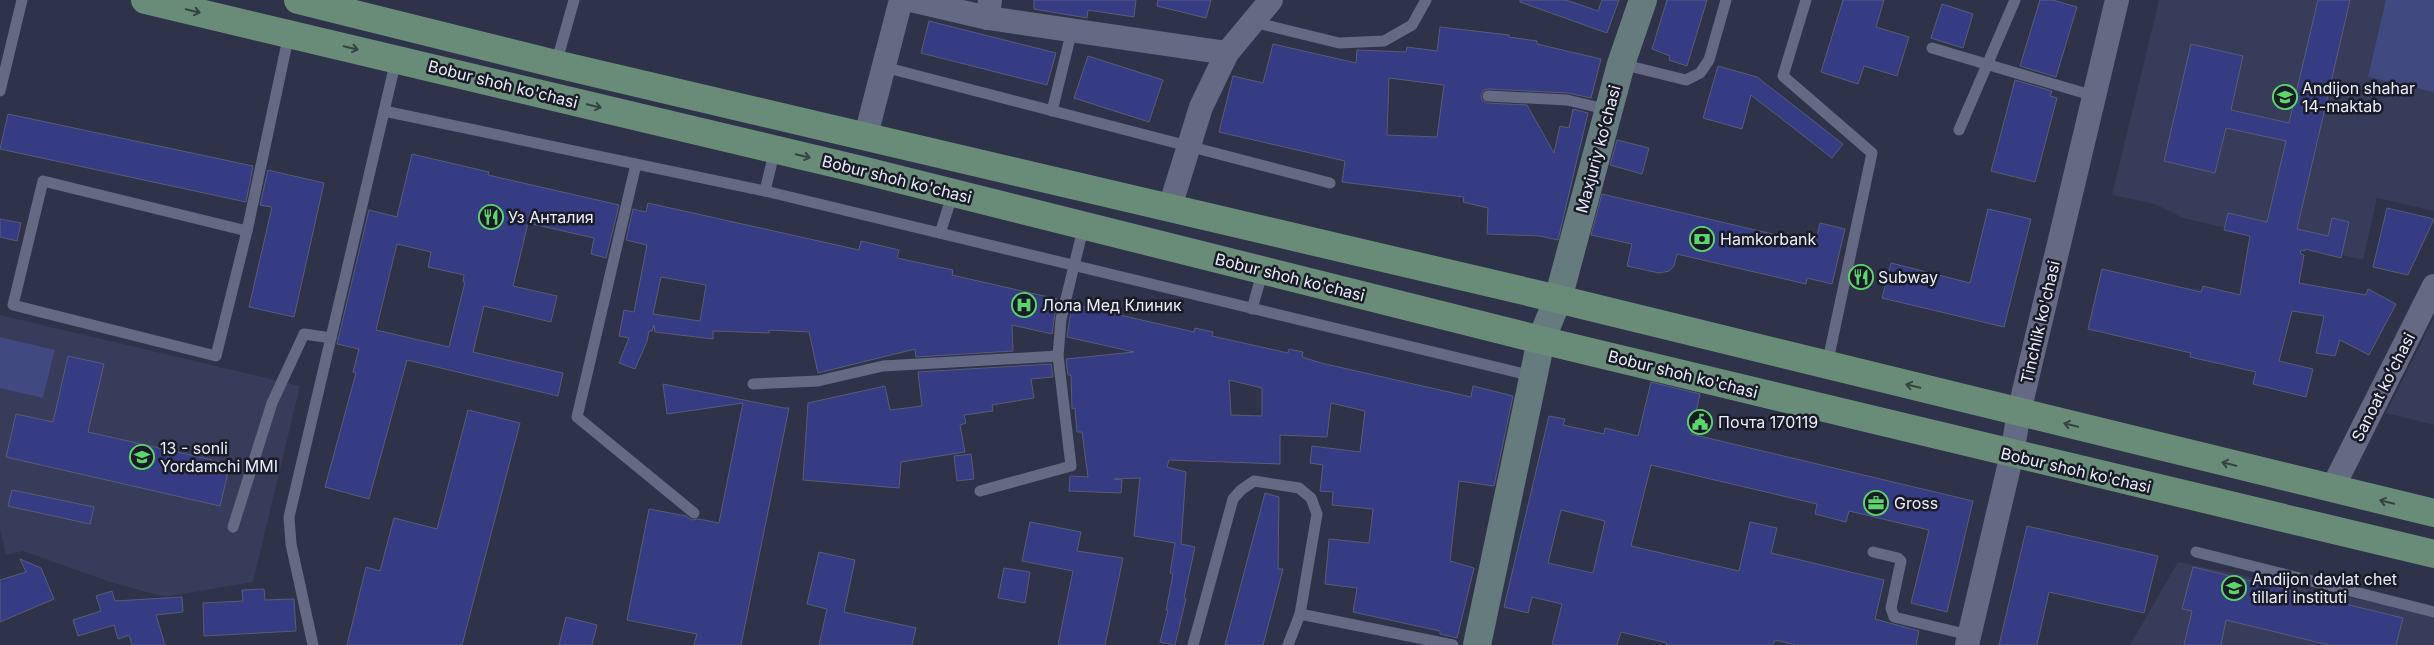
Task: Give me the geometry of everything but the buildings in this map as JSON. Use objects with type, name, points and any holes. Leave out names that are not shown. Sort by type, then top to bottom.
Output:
[{"type":"main road","name":"Bobur shoh ko'chasi","points":[[145,0],[397,58],[774,149],[1541,340],[2434,554]]},
{"type":"main road","name":"Bobur shoh ko'chasi","points":[[298,0],[556,64],[866,135],[1558,299],[2434,513]]},
{"type":"street","points":[[866,135],[901,0]]},
{"type":"street","points":[[911,0],[989,9],[1072,30],[1227,53]]},
{"type":"street","points":[[1170,207],[1201,107],[1227,53],[1271,0]]},
{"type":"street","name":"Maxjuriy koʻchasi","points":[[1477,645],[1541,340],[1558,299],[1621,64],[1642,0]]},
{"type":"street","name":"Tinchlik ko'chasi","points":[[1968,640],[2012,454],[2019,412],[2117,0]]},
{"type":"street","name":"Sanoat koʻchasi","points":[[2332,489],[2434,286]]},
{"type":"lane","points":[[0,91],[22,0]]},
{"type":"lane","points":[[556,64],[574,0]]},
{"type":"lane","points":[[1253,22],[1339,43],[1384,41],[1412,25],[1426,0]]},
{"type":"lane","points":[[1621,64],[1686,80],[1700,73],[1709,60],[1726,0]]},
{"type":"lane","points":[[1806,0],[1783,76],[1872,153],[1827,365]]},
{"type":"lane","points":[[1959,130],[1986,64],[2016,0]]},
{"type":"lane","points":[[1052,111],[1072,30]]},
{"type":"lane","points":[[247,231],[43,182],[13,305],[216,356],[247,231],[289,34]]},
{"type":"lane","points":[[1932,48],[2094,96]]},
{"type":"lane","points":[[313,645],[291,544],[289,517],[397,58]]},
{"type":"lane","points":[[884,67],[1330,183]]},
{"type":"lane","points":[[1488,96],[1567,100],[1609,110]]},
{"type":"lane","points":[[384,111],[765,191],[1533,376]]},
{"type":"lane","points":[[765,191],[774,149]]},
{"type":"lane","points":[[636,164],[577,417],[694,513]]},
{"type":"lane","points":[[940,233],[954,193]]},
{"type":"lane","points":[[980,491],[1070,466],[1058,356],[1061,319],[1084,225]]},
{"type":"lane","points":[[1252,309],[1263,270]]},
{"type":"lane","points":[[233,527],[272,403],[304,334],[331,338]]},
{"type":"lane","points":[[753,384],[818,381],[882,366],[1058,356]]},
{"type":"lane","points":[[1193,645],[1233,499],[1241,490],[1254,481],[1299,488],[1311,498],[1316,514],[1300,614],[1288,645]]},
{"type":"lane","points":[[1873,552],[1898,558],[1901,561],[1891,608],[1894,616],[1968,640]]},
{"type":"lane","points":[[2196,552],[2434,612]]},
{"type":"lane","points":[[1300,614],[1453,645]]},
{"type":"shaded area","name":"Andijon shahar 14-maktab","points":[[2159,0],[2434,0],[2434,211],[2377,198],[2363,260],[2183,218],[2155,204],[2112,195]]},
{"type":"shaded area","points":[[2386,0],[2434,0],[2434,92],[2368,77]]},
{"type":"shaded area","name":"13 - sonli Yordamchi MMI","points":[[0,315],[300,386],[253,582],[165,597],[110,582],[23,551],[6,555],[0,529]]},
{"type":"shaded area","points":[[2434,318],[2434,425],[2386,413]]},
{"type":"shaded area","points":[[0,337],[55,350],[43,398],[0,388]]},
{"type":"shaded area","name":"Andijon davlat chet tillari instituti","points":[[2178,562],[2434,615],[2434,645],[2130,645]]},
{"type":"place","name":"Andijon shahar 14-maktab","points":[[2285,97]]},
{"type":"place","name":"Уз Анталия","points":[[491,217]]},
{"type":"place","name":"Hamkorbank","points":[[1702,239]]},
{"type":"place","name":"Subway","points":[[1861,277]]},
{"type":"place","name":"Лола Мед Клиник","points":[[1024,305]]},
{"type":"place","name":"Почта 170119","points":[[1700,422]]},
{"type":"place","name":"13 - sonli Yordamchi MMI","points":[[142,457]]},
{"type":"place","name":"Gross","points":[[1876,503]]},
{"type":"place","name":"Andijon davlat chet tillari instituti","points":[[2234,588]]}]
